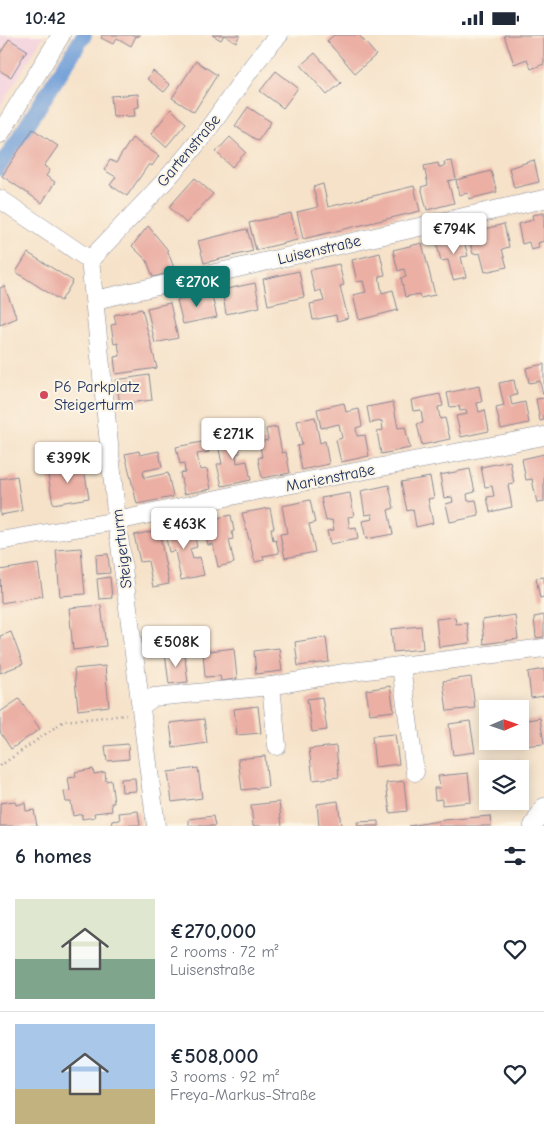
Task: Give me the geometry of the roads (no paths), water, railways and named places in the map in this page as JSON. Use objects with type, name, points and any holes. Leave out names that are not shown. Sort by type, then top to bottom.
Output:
[{"type":"street","points":[[0,134],[61,35]]},
{"type":"street","name":"Gartenstraße","points":[[90,259],[180,163],[208,130],[258,57],[279,35]]},
{"type":"street","points":[[0,199],[90,259]]},
{"type":"street","name":"Luisenstraße","points":[[95,300],[544,199]]},
{"type":"street","name":"Steigerturm","points":[[90,259],[117,521],[156,826]]},
{"type":"street","name":"Marienstraße","points":[[0,541],[117,521],[245,493],[544,436]]},
{"type":"street","points":[[140,706],[154,697],[271,686],[343,673],[544,648]]},
{"type":"street","points":[[401,666],[415,772]]},
{"type":"street","points":[[271,686],[277,746]]},
{"type":"street","points":[[533,826],[544,807]]},
{"type":"waterway","points":[[0,168],[84,35]]},
{"type":"place","name":"P6 Parkplatz Steigerturm","points":[[44,395]]}]
